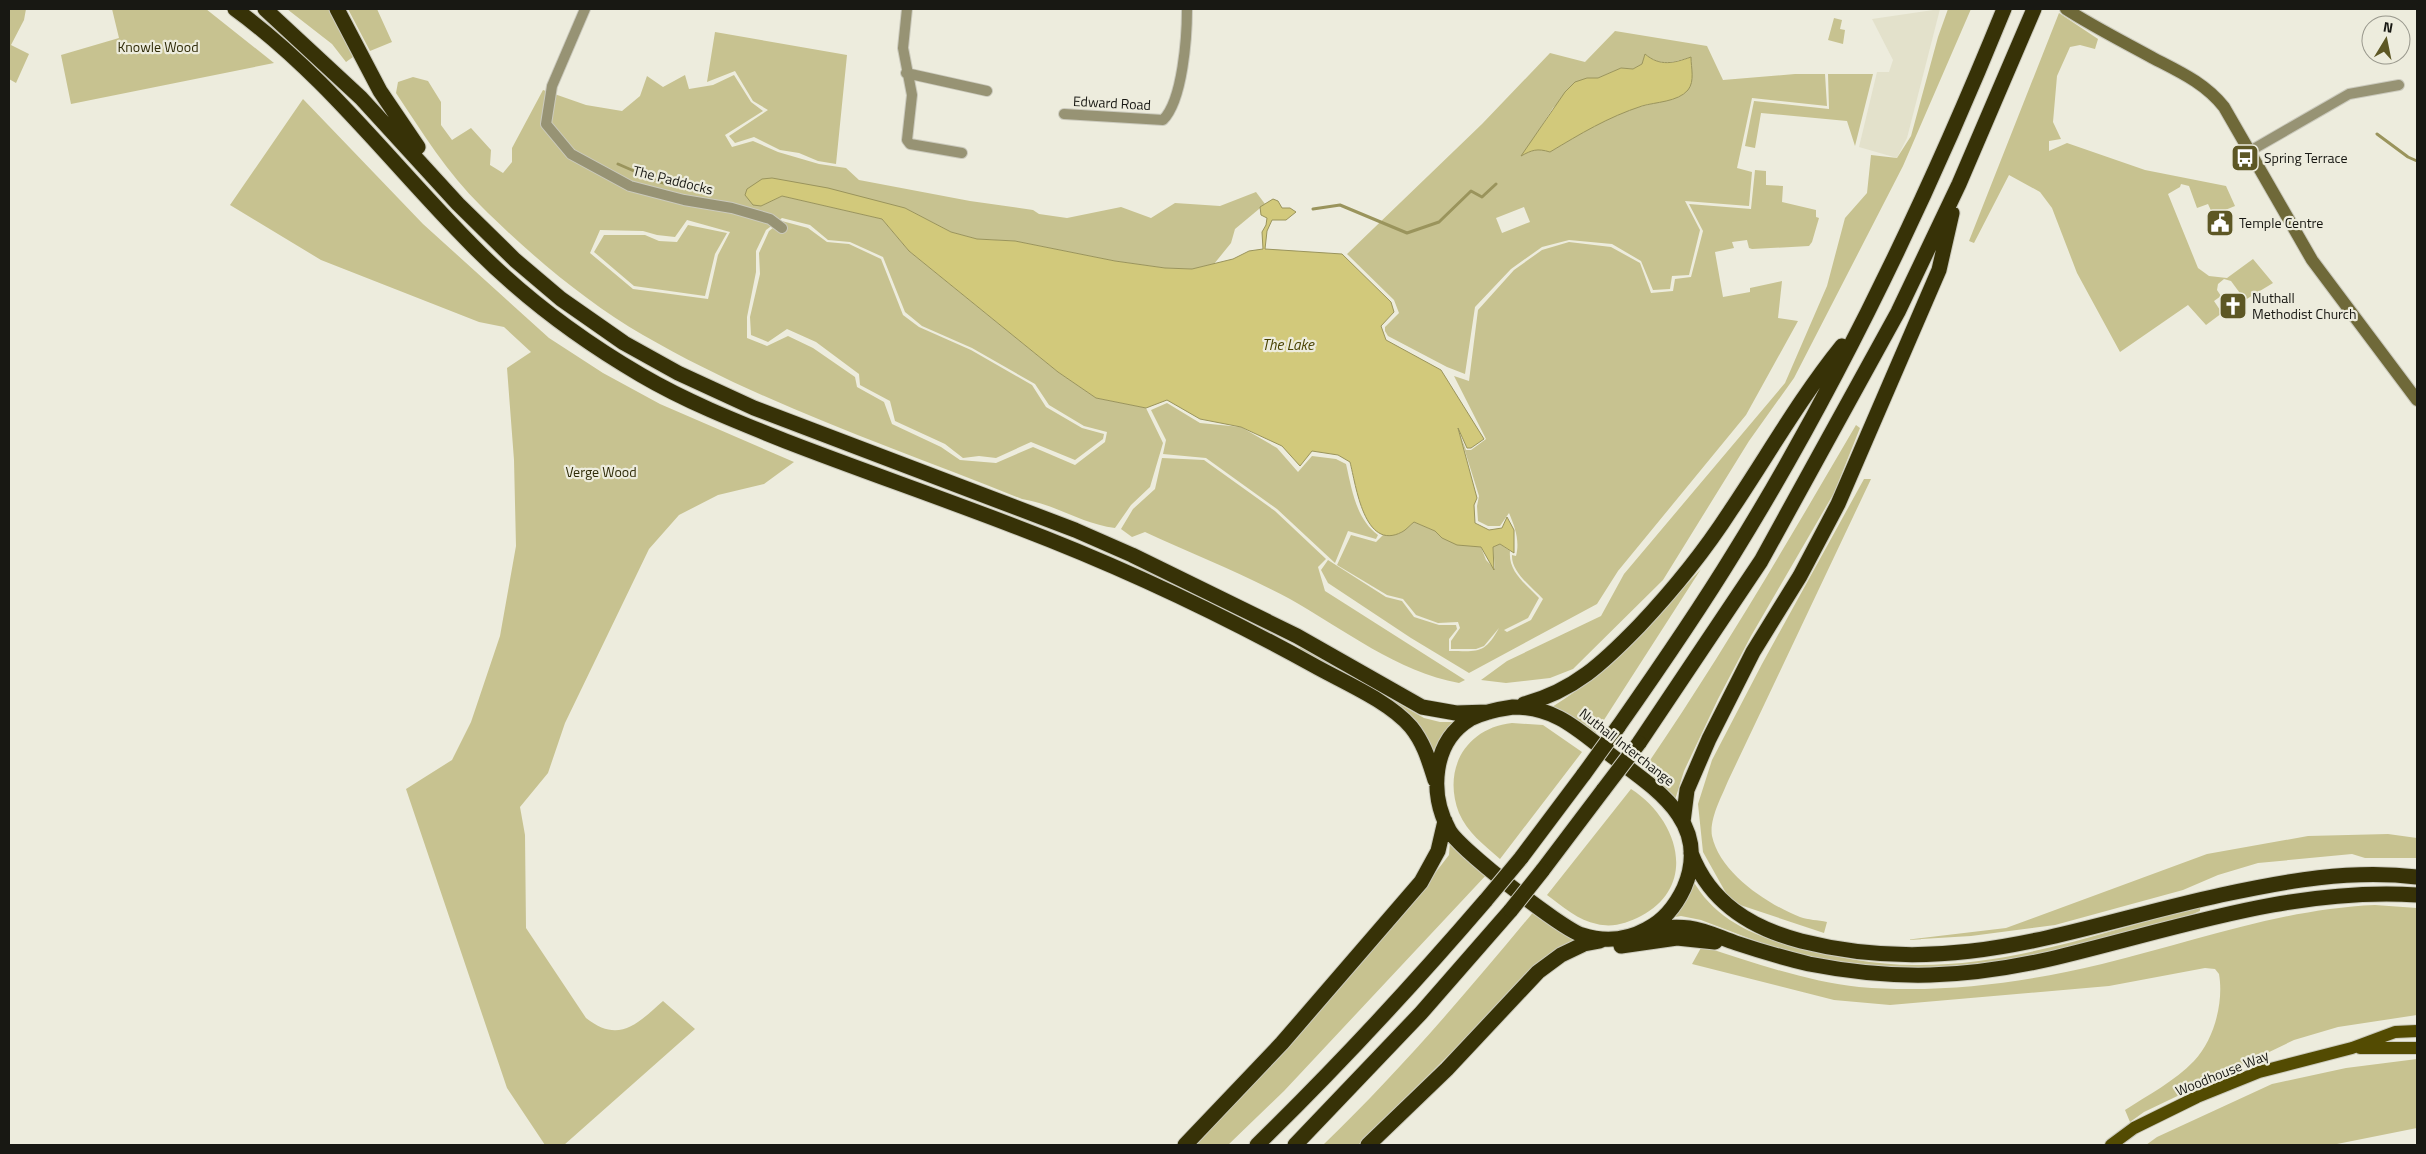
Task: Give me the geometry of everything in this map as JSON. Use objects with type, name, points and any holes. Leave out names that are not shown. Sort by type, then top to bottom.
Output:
[{"type":"highway","points":[[235,9],[282,47],[348,110],[415,185],[500,272],[552,314],[642,376],[696,403],[793,444],[1065,546],[1238,625],[1357,690],[1403,719],[1421,740],[1435,780]]},
{"type":"highway","points":[[266,9],[361,98],[458,204],[515,260],[561,299],[624,343],[686,377],[754,408],[1075,530],[1132,555],[1297,636],[1422,707],[1456,713],[1489,712]]},
{"type":"highway","points":[[337,9],[380,91],[458,204]]},
{"type":"highway","points":[[1257,1145],[1361,1041],[1521,858],[1618,727],[1734,553],[1802,437],[1866,316],[1947,144],[2004,9]]},
{"type":"highway","points":[[1295,1145],[1408,1027],[1511,910],[1639,743],[1761,562],[1898,312],[1959,184],[2034,9]]},
{"type":"highway","points":[[1684,822],[1688,790],[1709,739],[1750,658],[1800,576],[1838,504],[1939,270],[1959,184]]},
{"type":"highway","points":[[1513,707],[1541,699],[1570,687],[1626,639],[1649,615],[1704,550],[1818,376],[1866,316]]},
{"type":"highway","name":"Nuthall Interchange","points":[[1513,707],[1537,708],[1562,717],[1660,793],[1675,807],[1689,835],[1691,853],[1687,882],[1670,912],[1647,929],[1620,938],[1606,940],[1576,933],[1467,851],[1453,837],[1440,810],[1435,780],[1444,749],[1450,737],[1472,718],[1513,707]]},
{"type":"highway","points":[[1185,1145],[1282,1042],[1422,882],[1438,851],[1445,821]]},
{"type":"highway","points":[[1691,853],[1702,877],[1716,896],[1726,906],[1753,923],[1790,938],[1816,944],[1864,952],[1932,956],[1991,950],[2095,928],[2219,896],[2299,880],[2334,875],[2369,874],[2417,877]]},
{"type":"highway","points":[[1647,929],[1690,928],[1790,959],[1854,971],[1910,977],[1941,976],[1998,970],[2050,960],[2267,904],[2342,894],[2417,895]]},
{"type":"highway","points":[[1516,997],[1560,964],[1580,955],[1600,950],[1677,938],[1738,944]]},
{"type":"highway","points":[[1368,1145],[1447,1069],[1538,972],[1561,955],[1584,944],[1606,940]]},
{"type":"main road","points":[[2066,9],[2188,76],[2206,88],[2224,107],[2312,260],[2417,400]]},
{"type":"main road","name":"Woodhouse Way","points":[[2111,1145],[2134,1128],[2206,1094],[2259,1072],[2352,1048],[2395,1032],[2417,1031]]},
{"type":"main road","name":"Woodhouse Way","points":[[2352,1048],[2417,1048]]},
{"type":"street","name":"The Paddocks","points":[[585,9],[552,86],[546,124],[571,154],[630,186],[684,200],[732,208],[770,219],[782,228]]},
{"type":"street","points":[[907,9],[903,48],[906,73],[912,95],[907,140],[910,144],[962,153]]},
{"type":"street","name":"Edward Road","points":[[1064,114],[1163,120],[1171,109],[1181,72],[1186,46],[1187,9]]},
{"type":"street","points":[[906,73],[987,90]]},
{"type":"street","points":[[2250,151],[2349,94],[2399,85]]},
{"type":"shaded area","points":[[1940,9],[1907,138],[1897,158],[1859,147],[1877,72],[1889,72],[1893,60],[1872,19]]},
{"type":"green space","points":[[9,9],[26,9],[24,20],[11,45],[29,54],[16,83],[9,79]]},
{"type":"green space","name":"Knowle Wood","points":[[112,9],[206,9],[274,63],[71,104],[61,55],[119,38]]},
{"type":"green space","points":[[287,9],[329,9],[353,57],[346,62],[332,44]]},
{"type":"green space","points":[[348,9],[377,9],[392,42],[370,51]]},
{"type":"green space","points":[[1948,9],[1971,9],[1903,166],[1794,378],[1749,441],[1663,580],[1573,669],[1550,678],[1506,683],[1481,680],[1507,661],[1601,616],[1624,574],[1785,383],[1827,286],[1845,218],[1867,193],[1871,155],[1897,158],[1911,136],[1938,37]]},
{"type":"green space","points":[[2059,13],[2098,39],[2095,49],[2080,45],[2070,47],[2057,76],[2053,122],[2061,139],[2049,141],[2049,151],[2067,143],[2145,170],[2226,186],[2235,206],[2213,215],[2208,204],[2197,208],[2189,186],[2181,184],[2180,187],[2168,194],[2198,268],[2209,276],[2227,278],[2253,259],[2273,283],[2245,300],[2231,281],[2224,279],[2218,284],[2217,290],[2221,296],[2214,301],[2222,313],[2206,325],[2188,305],[2120,352],[2077,273],[2052,208],[2040,192],[2009,175],[1974,243],[1969,241]]},
{"type":"green space","points":[[1834,18],[1842,20],[1840,29],[1845,30],[1843,44],[1828,40]]},
{"type":"green space","points":[[1615,31],[1707,46],[1723,80],[1795,74],[1825,74],[1827,106],[1752,98],[1737,168],[1752,172],[1749,206],[1685,201],[1700,230],[1689,275],[1672,276],[1670,289],[1653,290],[1641,261],[1612,244],[1569,240],[1542,247],[1511,269],[1475,307],[1465,374],[1447,367],[1388,336],[1385,327],[1399,313],[1394,300],[1347,254],[1482,124],[1550,53],[1585,62]],"holes":[[[1645,54],[1656,61],[1662,62],[1673,62],[1691,57],[1692,79],[1687,91],[1675,98],[1624,112],[1550,152],[1536,150],[1523,155],[1553,108],[1587,78],[1598,78],[1621,68],[1633,69],[1642,64]],[[1524,207],[1530,222],[1502,233],[1496,218]]]},
{"type":"green space","points":[[715,32],[847,55],[836,164],[818,161],[799,153],[780,150],[754,137],[735,143],[729,136],[768,110],[753,101],[735,71],[707,82]]},
{"type":"green space","points":[[1828,74],[1873,74],[1855,146],[1847,121],[1761,113],[1755,148],[1745,146],[1754,101],[1829,109]]},
{"type":"green space","points":[[685,75],[689,89],[713,85],[734,75],[751,102],[763,111],[725,135],[732,147],[753,141],[778,152],[819,164],[846,168],[859,180],[970,201],[1033,210],[1039,214],[1067,218],[1121,207],[1151,218],[1175,203],[1220,206],[1256,192],[1265,204],[1235,229],[1231,243],[1214,264],[1192,269],[1165,268],[1115,261],[1015,241],[977,239],[951,232],[905,208],[772,178],[761,206],[782,196],[882,219],[909,251],[1058,372],[1096,398],[1146,408],[1163,443],[1150,487],[1131,505],[1115,528],[1103,526],[1046,505],[1022,499],[829,424],[735,383],[643,335],[601,308],[558,276],[481,206],[446,166],[396,93],[398,82],[413,77],[428,81],[441,102],[441,125],[452,140],[471,128],[491,150],[490,165],[503,173],[512,162],[512,148],[543,90],[586,105],[622,111],[640,96],[647,76],[663,87]],"holes":[[[782,218],[810,225],[828,240],[850,242],[883,257],[905,312],[922,326],[972,348],[1035,384],[1049,405],[1084,426],[1107,432],[1105,442],[1075,465],[1033,447],[996,463],[960,460],[941,447],[892,424],[884,402],[857,387],[855,377],[813,348],[788,336],[767,346],[747,338],[747,317],[756,272],[756,251],[766,230]],[[687,220],[730,232],[718,255],[708,299],[633,289],[590,253],[600,230],[643,231],[675,237]]]},
{"type":"green space","name":"Verge Wood","points":[[303,99],[423,224],[549,338],[603,373],[660,404],[794,462],[764,484],[718,495],[679,515],[649,549],[565,723],[548,773],[520,807],[525,835],[526,928],[586,1018],[608,1030],[618,1030],[636,1023],[663,1001],[695,1029],[564,1145],[545,1145],[507,1088],[406,789],[452,760],[471,722],[500,636],[516,546],[514,460],[507,368],[531,352],[504,327],[479,322],[321,260],[230,205]]},
{"type":"green space","points":[[1755,170],[1766,171],[1766,185],[1783,186],[1782,202],[1816,210],[1816,217],[1819,218],[1809,246],[1752,249],[1749,248],[1747,240],[1732,242],[1734,248],[1715,252],[1723,297],[1750,292],[1750,288],[1782,281],[1778,318],[1798,321],[1746,415],[1618,571],[1597,604],[1469,673],[1411,638],[1328,583],[1321,570],[1328,560],[1386,597],[1402,601],[1414,617],[1439,625],[1456,625],[1457,629],[1449,639],[1449,651],[1474,651],[1484,647],[1494,637],[1499,628],[1484,646],[1476,649],[1451,649],[1451,641],[1460,628],[1458,622],[1438,623],[1416,615],[1403,599],[1387,595],[1337,565],[1351,535],[1376,542],[1383,535],[1401,533],[1414,522],[1435,531],[1442,538],[1481,547],[1486,560],[1495,569],[1493,547],[1500,544],[1510,551],[1510,558],[1515,571],[1539,598],[1528,618],[1504,630],[1507,632],[1531,620],[1543,599],[1523,579],[1515,567],[1512,555],[1516,556],[1517,539],[1509,513],[1500,526],[1488,526],[1478,521],[1477,506],[1479,496],[1459,432],[1466,450],[1471,450],[1486,439],[1454,376],[1469,381],[1478,310],[1514,270],[1542,250],[1569,242],[1611,247],[1640,263],[1651,293],[1673,291],[1675,279],[1691,277],[1703,231],[1689,204],[1751,209]]},
{"type":"green space","points":[[782,221],[808,228],[827,242],[849,244],[881,259],[903,315],[919,327],[971,350],[1032,385],[1046,407],[1082,428],[1104,434],[1103,439],[1075,460],[1031,442],[996,458],[979,456],[963,458],[945,444],[895,421],[890,401],[860,385],[859,374],[816,342],[787,329],[768,342],[751,335],[750,317],[760,274],[759,253],[769,231]]},
{"type":"green space","points":[[688,225],[727,233],[715,254],[705,296],[634,286],[594,252],[604,235],[645,235],[659,241],[677,242]]},
{"type":"green space","points":[[1167,403],[1200,423],[1241,427],[1277,448],[1298,472],[1312,456],[1336,459],[1346,464],[1356,503],[1365,521],[1378,535],[1376,539],[1348,531],[1335,563],[1277,509],[1206,458],[1163,454],[1166,440],[1151,410]]},
{"type":"green space","points":[[1856,425],[1860,428],[1834,493],[1751,636],[1718,699],[1684,771],[1675,800],[1642,772],[1725,644]]},
{"type":"green space","points":[[1162,458],[1204,460],[1275,511],[1326,559],[1318,567],[1325,591],[1465,680],[1459,683],[1414,669],[1372,648],[1290,599],[1254,581],[1145,532],[1132,537],[1121,529],[1133,509],[1155,489]]},
{"type":"green space","points":[[1864,479],[1871,479],[1728,781],[1712,822],[1712,836],[1717,850],[1724,862],[1747,886],[1787,911],[1803,918],[1827,922],[1824,933],[1731,902],[1703,852],[1698,804],[1712,760],[1762,664]]},
{"type":"green space","points":[[1701,569],[1593,737],[1552,707],[1613,661]]},
{"type":"green space","points":[[1300,647],[1424,718],[1440,722],[1458,722],[1435,757],[1428,742],[1299,652]]},
{"type":"green space","points":[[1512,723],[1543,725],[1582,752],[1500,859],[1476,838],[1462,820],[1455,797],[1454,781],[1456,767],[1462,753],[1471,742],[1482,733],[1496,726]]},
{"type":"green space","points":[[1631,789],[1661,817],[1670,834],[1675,852],[1676,870],[1671,887],[1659,903],[1636,919],[1614,925],[1603,925],[1584,920],[1547,895]]},
{"type":"green space","points":[[2388,834],[2417,838],[2417,858],[2365,858],[2352,854],[2258,863],[2218,875],[2183,890],[2055,925],[1971,936],[1905,940],[2006,928],[2207,854],[2308,836]]},
{"type":"green space","points":[[1450,841],[1489,872],[1284,1091],[1228,1145],[1194,1145],[1264,1073],[1401,917],[1449,855]]},
{"type":"green space","points":[[1692,879],[1711,905],[1736,924],[1750,931],[1780,943],[1840,957],[1900,965],[1951,964],[2022,954],[2092,937],[2196,907],[2200,908],[2200,911],[2083,945],[2028,957],[1953,970],[1881,969],[1806,957],[1764,944],[1701,920],[1681,916],[1669,918]]},
{"type":"green space","points":[[2375,905],[2417,908],[2417,1015],[2338,1027],[2294,1040],[2144,1112],[2130,1122],[2125,1110],[2187,1068],[2207,1042],[2219,1008],[2219,974],[2215,969],[2205,968],[2109,986],[1890,1005],[1834,1000],[1692,964],[1702,946],[1780,971],[1820,981],[1889,989],[1951,988],[2042,977],[2102,964],[2271,920],[2305,913]]},
{"type":"green space","points":[[1535,910],[1582,940],[1512,992],[1358,1145],[1323,1145],[1379,1089],[1484,971]]},
{"type":"green space","points":[[2417,1059],[2417,1128],[2332,1145],[2146,1145],[2157,1137],[2272,1084],[2346,1068]]},
{"type":"water","points":[[1645,54],[1656,61],[1667,63],[1691,57],[1692,79],[1688,90],[1678,97],[1642,106],[1618,115],[1583,132],[1550,152],[1535,150],[1521,156],[1565,92],[1575,82],[1587,78],[1598,78],[1621,68],[1633,69],[1642,64]]},
{"type":"water","name":"The Lake","points":[[772,178],[828,188],[905,208],[951,232],[977,239],[1015,241],[1115,261],[1165,268],[1192,269],[1233,259],[1249,251],[1263,249],[1262,232],[1267,218],[1261,215],[1260,207],[1273,199],[1278,201],[1282,208],[1290,208],[1296,212],[1286,220],[1272,220],[1267,231],[1265,249],[1342,254],[1391,302],[1394,312],[1381,326],[1386,340],[1441,370],[1484,439],[1471,448],[1467,448],[1458,428],[1477,498],[1474,505],[1475,523],[1489,530],[1502,528],[1507,517],[1514,530],[1514,553],[1500,544],[1493,547],[1494,570],[1481,547],[1457,545],[1442,538],[1435,531],[1414,522],[1402,532],[1389,536],[1379,533],[1370,525],[1364,513],[1350,462],[1338,455],[1312,451],[1300,466],[1282,446],[1241,427],[1200,419],[1167,400],[1146,408],[1096,398],[1058,372],[909,251],[882,219],[782,196],[761,206],[753,205],[745,195],[747,189],[762,179]]},
{"type":"waterway","points":[[2377,134],[2408,157],[2417,161]]},
{"type":"waterway","points":[[618,164],[659,182],[704,191]]},
{"type":"waterway","points":[[1313,209],[1340,205],[1407,233],[1439,222],[1471,191],[1482,197],[1496,184]]},
{"type":"place","name":"Spring Terrace","points":[[2245,158]]},
{"type":"place","name":"Temple Centre","points":[[2220,223]]},
{"type":"place","name":"Nuthall Methodist Church","points":[[2233,306]]}]
